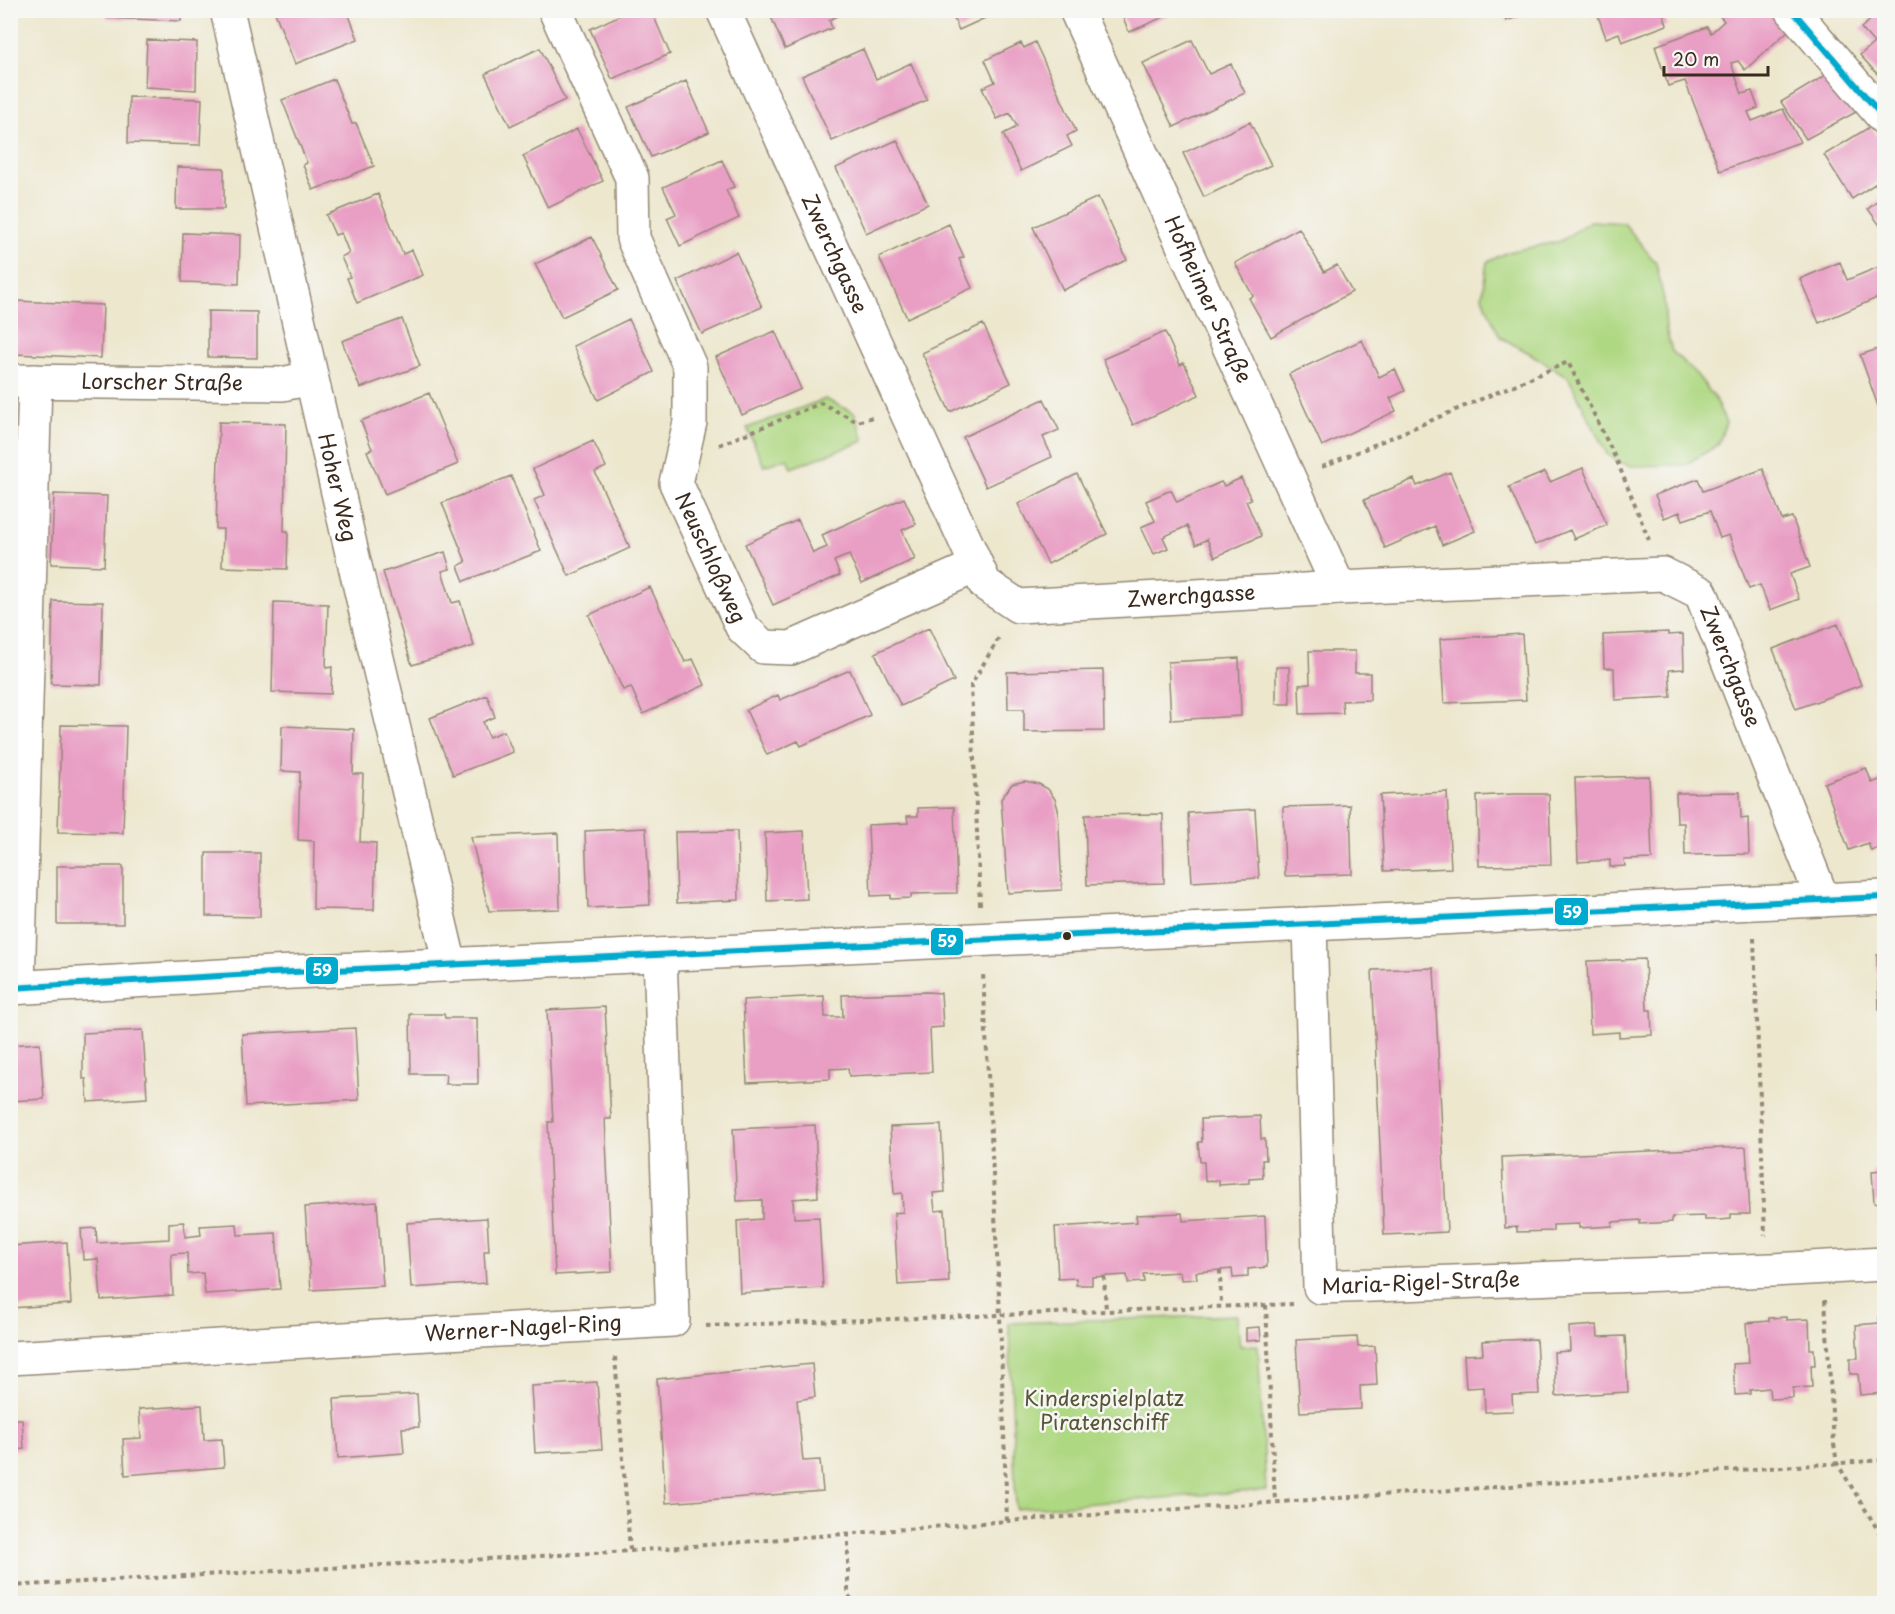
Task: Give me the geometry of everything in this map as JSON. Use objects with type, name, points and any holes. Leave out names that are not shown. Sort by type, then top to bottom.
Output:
[{"type":"street","name":"Hoher Weg","points":[[227,10],[311,378],[450,964]]},
{"type":"street","name":"Neuschloßweg","points":[[555,10],[632,178],[633,238],[690,367],[690,422],[676,483],[742,627],[763,647],[791,648],[976,566]]},
{"type":"street","name":"Zwerchgasse","points":[[723,10],[985,584],[1018,606],[1339,588],[1663,574],[1701,593],[1823,900]]},
{"type":"street","name":"Hofheimer Straße","points":[[1076,10],[1339,588]]},
{"type":"street","points":[[1792,10],[1884,118]]},
{"type":"street","name":"Lorscher Straße","points":[[23,381],[282,384],[311,378]]},
{"type":"street","points":[[23,381],[14,987],[450,964],[1884,897]]},
{"type":"street","name":"Maria-Rigel-Straße","points":[[1310,924],[1320,1287],[1884,1264]]},
{"type":"street","points":[[660,955],[673,1320]]},
{"type":"street","name":"Werner-Nagel-Ring","points":[[10,1358],[673,1320]]},
{"type":"path","points":[[1290,481],[1568,362],[1617,461],[1663,574]]},
{"type":"path","points":[[681,460],[821,403],[858,422],[904,406]]},
{"type":"path","points":[[1008,1521],[971,685],[1018,606]]},
{"type":"path","points":[[1752,904],[1766,1270]]},
{"type":"path","points":[[1823,1267],[1837,1463],[1884,1540]]},
{"type":"path","points":[[1220,1270],[1221,1306]]},
{"type":"path","points":[[1104,1276],[1106,1311]]},
{"type":"path","points":[[673,1320],[710,1327],[1266,1305],[1304,1303],[1320,1287]]},
{"type":"path","points":[[1266,1305],[1275,1502]]},
{"type":"path","points":[[612,1324],[630,1551]]},
{"type":"path","points":[[10,1586],[630,1551],[1008,1521],[1884,1460]]},
{"type":"path","points":[[848,1533],[848,1595],[856,1604]]},
{"type":"green space","points":[[1590,221],[1624,223],[1656,263],[1664,300],[1666,330],[1672,351],[1697,375],[1714,397],[1726,423],[1718,445],[1685,465],[1631,466],[1607,454],[1568,377],[1500,337],[1482,297],[1487,262],[1508,252],[1561,241]]},
{"type":"green space","points":[[825,399],[855,413],[864,441],[791,468],[787,458],[764,466],[747,428]]},
{"type":"green space","name":"Kinderspielplatz Piratenschiff","points":[[1237,1315],[1240,1346],[1258,1345],[1266,1490],[1016,1509],[1009,1323]]},
{"type":"building","points":[[107,10],[181,10],[181,21],[107,18]]},
{"type":"building","points":[[274,10],[347,10],[358,39],[295,64]]},
{"type":"building","points":[[631,10],[651,10],[670,54],[612,79],[590,29]]},
{"type":"building","points":[[768,10],[850,10],[829,20],[832,28],[785,49]]},
{"type":"building","points":[[950,10],[995,10],[996,13],[959,30]]},
{"type":"building","points":[[1120,10],[1180,10],[1129,32]]},
{"type":"building","points":[[1503,10],[1536,10],[1536,11],[1506,21]]},
{"type":"building","points":[[1596,10],[1662,10],[1667,25],[1622,42],[1619,33],[1606,38]]},
{"type":"building","points":[[1727,10],[1773,10],[1790,29],[1745,70],[1738,61],[1731,63],[1742,94],[1752,91],[1758,108],[1748,112],[1752,121],[1783,109],[1800,142],[1720,171],[1685,81],[1668,86],[1655,46],[1707,27],[1711,33],[1724,21],[1720,16]]},
{"type":"building","points":[[1884,10],[1884,73],[1880,77],[1860,55],[1874,43],[1861,28]]},
{"type":"building","points":[[147,40],[197,42],[196,90],[145,87]]},
{"type":"building","points":[[1192,40],[1209,74],[1231,64],[1245,93],[1174,127],[1143,63]]},
{"type":"building","points":[[1035,42],[1076,131],[1067,136],[1072,146],[1021,171],[1003,134],[1017,127],[1010,113],[997,119],[982,88],[995,82],[985,60],[1021,43],[1024,48]]},
{"type":"building","points":[[540,48],[565,100],[510,126],[485,74]]},
{"type":"building","points":[[863,49],[876,79],[911,63],[927,100],[832,141],[802,76]]},
{"type":"building","points":[[1826,75],[1858,111],[1806,139],[1781,102]]},
{"type":"building","points":[[334,79],[352,124],[356,123],[374,166],[313,190],[303,165],[307,163],[282,100]]},
{"type":"building","points":[[686,81],[709,132],[651,157],[628,107]]},
{"type":"building","points":[[129,97],[202,99],[200,145],[128,143]]},
{"type":"building","points":[[1250,122],[1271,165],[1204,197],[1183,153]]},
{"type":"building","points":[[1871,126],[1884,147],[1884,178],[1852,199],[1824,155]]},
{"type":"building","points":[[577,129],[603,181],[548,208],[523,156]]},
{"type":"building","points":[[897,140],[928,204],[866,233],[836,168]]},
{"type":"building","points":[[722,160],[734,187],[726,190],[739,218],[680,246],[667,218],[676,214],[663,187]]},
{"type":"building","points":[[177,167],[224,168],[224,209],[176,209]]},
{"type":"building","points":[[378,194],[403,254],[412,250],[423,275],[357,303],[347,278],[350,277],[341,257],[349,253],[341,233],[335,235],[326,215]]},
{"type":"building","points":[[1884,196],[1884,231],[1868,209]]},
{"type":"building","points":[[1098,197],[1127,260],[1063,290],[1033,227]]},
{"type":"building","points":[[949,224],[964,257],[959,259],[972,288],[907,318],[879,257]]},
{"type":"building","points":[[1299,228],[1324,272],[1337,265],[1352,292],[1271,337],[1249,298],[1253,296],[1235,263]]},
{"type":"building","points":[[183,233],[240,235],[239,284],[182,282]]},
{"type":"building","points":[[592,237],[618,290],[562,317],[535,264]]},
{"type":"building","points":[[736,252],[762,307],[702,334],[677,281]]},
{"type":"building","points":[[1840,262],[1847,280],[1881,266],[1884,273],[1884,295],[1819,323],[1800,279]]},
{"type":"building","points":[[16,301],[103,305],[101,358],[14,354]]},
{"type":"building","points":[[208,311],[257,312],[257,358],[208,357]]},
{"type":"building","points":[[402,319],[420,366],[360,388],[342,341]]},
{"type":"building","points":[[629,319],[654,372],[598,400],[573,346]]},
{"type":"building","points":[[983,324],[1011,383],[950,412],[922,353]]},
{"type":"building","points":[[775,331],[801,389],[742,415],[716,357]]},
{"type":"building","points":[[1165,332],[1180,365],[1184,363],[1199,395],[1133,425],[1103,359]]},
{"type":"building","points":[[1362,340],[1379,377],[1395,369],[1405,391],[1390,398],[1396,411],[1322,446],[1289,374]]},
{"type":"building","points":[[1884,347],[1884,404],[1878,406],[1860,355]]},
{"type":"building","points":[[429,393],[458,464],[385,494],[367,451],[372,449],[361,421]]},
{"type":"building","points":[[1044,399],[1059,430],[1043,437],[1052,457],[986,487],[963,437]]},
{"type":"building","points":[[219,422],[286,424],[284,531],[288,531],[287,569],[222,567],[223,529],[216,529]]},
{"type":"building","points":[[593,441],[606,467],[595,472],[630,548],[569,576],[534,500],[545,495],[533,469]]},
{"type":"building","points":[[1583,468],[1607,525],[1574,539],[1570,530],[1535,545],[1509,487],[1545,472],[1550,482]]},
{"type":"building","points":[[1763,469],[1782,520],[1792,517],[1810,567],[1790,574],[1799,599],[1770,610],[1760,585],[1749,589],[1729,535],[1720,538],[1710,511],[1683,520],[1680,512],[1664,518],[1655,495],[1698,479],[1703,491]]},
{"type":"building","points":[[1450,472],[1475,531],[1442,545],[1435,526],[1385,548],[1364,500],[1414,479],[1417,486]]},
{"type":"building","points":[[1077,474],[1107,534],[1048,564],[1018,504]]},
{"type":"building","points":[[511,476],[541,551],[464,581],[458,566],[466,562],[442,503]]},
{"type":"building","points":[[1241,478],[1251,499],[1246,501],[1261,536],[1215,557],[1207,539],[1196,545],[1187,526],[1163,537],[1168,548],[1154,554],[1141,527],[1155,521],[1146,501],[1171,490],[1177,502],[1221,482],[1224,486]]},
{"type":"building","points":[[54,494],[107,496],[104,566],[51,564]]},
{"type":"building","points":[[904,498],[916,524],[902,530],[915,559],[862,583],[849,555],[834,561],[840,575],[773,605],[745,544],[798,520],[813,553],[827,547],[822,535]]},
{"type":"building","points":[[445,552],[450,569],[442,571],[452,603],[460,601],[474,646],[412,665],[383,572]]},
{"type":"building","points":[[650,587],[685,662],[693,659],[705,685],[643,714],[631,687],[623,690],[589,615]]},
{"type":"building","points":[[53,601],[103,602],[101,685],[51,684]]},
{"type":"building","points":[[274,602],[328,604],[326,668],[332,667],[331,694],[272,692]]},
{"type":"building","points":[[1838,624],[1861,685],[1796,709],[1773,649]]},
{"type":"building","points":[[929,628],[954,681],[901,706],[875,653]]},
{"type":"building","points":[[1668,632],[1668,635],[1683,634],[1684,669],[1669,670],[1671,697],[1615,700],[1614,668],[1604,668],[1603,635]]},
{"type":"building","points":[[1522,634],[1526,700],[1444,703],[1440,639]]},
{"type":"building","points":[[1309,651],[1355,651],[1355,673],[1370,673],[1370,700],[1342,701],[1343,713],[1300,714],[1299,685],[1310,684]]},
{"type":"building","points":[[1239,658],[1241,716],[1171,720],[1168,662]]},
{"type":"building","points":[[1276,667],[1289,667],[1290,704],[1276,704]]},
{"type":"building","points":[[850,670],[870,715],[801,746],[798,741],[767,755],[746,710],[778,695],[780,700]]},
{"type":"building","points":[[1103,670],[1104,731],[1024,732],[1024,709],[1008,709],[1007,672]]},
{"type":"building","points":[[487,695],[495,717],[483,722],[489,737],[504,731],[513,752],[453,775],[430,718]]},
{"type":"building","points":[[61,725],[126,726],[123,833],[58,832]]},
{"type":"building","points":[[282,726],[354,729],[353,774],[363,774],[360,842],[376,843],[374,910],[313,909],[314,841],[298,840],[300,772],[281,771]]},
{"type":"building","points":[[1866,768],[1872,783],[1884,778],[1884,846],[1871,851],[1868,843],[1849,850],[1824,783]]},
{"type":"building","points":[[1649,776],[1652,859],[1624,860],[1625,866],[1610,867],[1610,860],[1578,862],[1575,778]]},
{"type":"building","points":[[1025,781],[1048,789],[1055,799],[1058,809],[1062,890],[1008,893],[1001,799],[1012,784]]},
{"type":"building","points":[[1447,792],[1451,868],[1384,871],[1380,795]]},
{"type":"building","points":[[1740,792],[1741,819],[1748,818],[1749,854],[1685,855],[1684,823],[1677,823],[1676,793]]},
{"type":"building","points":[[1549,794],[1551,865],[1479,866],[1477,796]]},
{"type":"building","points":[[1350,805],[1352,874],[1285,876],[1283,807]]},
{"type":"building","points":[[954,807],[957,893],[911,894],[911,898],[891,899],[891,895],[871,896],[868,825],[908,823],[907,816],[918,816],[918,808]]},
{"type":"building","points":[[1255,809],[1259,878],[1192,882],[1188,813]]},
{"type":"building","points":[[1163,814],[1164,883],[1087,885],[1085,815]]},
{"type":"building","points":[[646,828],[650,905],[588,908],[585,831]]},
{"type":"building","points":[[737,831],[739,900],[677,903],[675,832]]},
{"type":"building","points":[[804,831],[807,899],[767,901],[765,833]]},
{"type":"building","points":[[558,833],[560,909],[489,911],[471,837]]},
{"type":"building","points":[[206,853],[260,853],[260,917],[206,916]]},
{"type":"building","points":[[57,866],[123,866],[123,924],[57,924]]},
{"type":"building","points":[[1877,955],[1884,955],[1884,1010],[1879,1010]]},
{"type":"building","points":[[1645,959],[1647,1010],[1651,1010],[1652,1035],[1619,1037],[1619,1032],[1590,1034],[1587,961]]},
{"type":"building","points":[[1434,968],[1447,1232],[1384,1235],[1372,970]]},
{"type":"building","points":[[941,993],[943,1027],[930,1028],[932,1072],[849,1076],[848,1068],[830,1069],[830,1079],[747,1083],[743,1000],[824,996],[825,1017],[843,1017],[842,995]]},
{"type":"building","points":[[605,1007],[611,1119],[605,1119],[612,1272],[555,1275],[548,1122],[553,1122],[547,1010]]},
{"type":"building","points":[[410,1014],[444,1014],[445,1018],[477,1018],[478,1084],[445,1084],[446,1074],[411,1074]]},
{"type":"building","points":[[355,1028],[359,1100],[246,1106],[242,1034]]},
{"type":"building","points":[[143,1030],[147,1098],[88,1102],[86,1079],[83,1079],[83,1033]]},
{"type":"building","points":[[40,1043],[44,1099],[10,1101],[10,1045]]},
{"type":"building","points":[[1260,1116],[1261,1139],[1265,1139],[1266,1160],[1262,1160],[1263,1178],[1249,1179],[1249,1183],[1219,1185],[1219,1180],[1205,1181],[1204,1162],[1200,1162],[1198,1142],[1202,1142],[1201,1119]]},
{"type":"building","points":[[815,1125],[818,1197],[793,1199],[794,1218],[819,1217],[823,1288],[740,1293],[737,1221],[762,1219],[762,1200],[737,1201],[733,1129]]},
{"type":"building","points":[[941,1125],[945,1192],[933,1193],[935,1211],[945,1210],[949,1282],[898,1285],[894,1213],[903,1212],[902,1193],[894,1194],[890,1127]]},
{"type":"building","points":[[1746,1147],[1750,1214],[1731,1214],[1731,1219],[1719,1220],[1705,1220],[1705,1216],[1672,1217],[1672,1222],[1640,1224],[1640,1220],[1612,1222],[1612,1226],[1579,1228],[1579,1224],[1553,1225],[1553,1231],[1517,1232],[1517,1227],[1505,1228],[1502,1157]]},
{"type":"building","points":[[1884,1170],[1884,1202],[1874,1203],[1872,1171]]},
{"type":"building","points":[[377,1202],[383,1286],[311,1290],[305,1207]]},
{"type":"building","points":[[1182,1213],[1183,1221],[1265,1216],[1267,1267],[1248,1269],[1248,1277],[1233,1278],[1232,1269],[1196,1272],[1197,1279],[1181,1280],[1180,1272],[1143,1274],[1144,1282],[1128,1283],[1127,1275],[1092,1277],[1092,1285],[1076,1285],[1076,1278],[1058,1279],[1055,1227],[1137,1222],[1136,1215]]},
{"type":"building","points":[[487,1218],[489,1251],[484,1251],[486,1283],[411,1288],[407,1223]]},
{"type":"building","points":[[184,1222],[185,1237],[201,1235],[200,1226],[237,1224],[238,1235],[276,1233],[280,1289],[205,1294],[203,1273],[188,1274],[187,1253],[171,1254],[173,1295],[101,1300],[98,1259],[83,1260],[81,1229],[96,1228],[97,1243],[169,1239],[169,1223]]},
{"type":"building","points":[[67,1242],[71,1304],[10,1308],[10,1246]]},
{"type":"building","points":[[1884,1315],[1884,1393],[1860,1395],[1858,1374],[1850,1374],[1850,1358],[1858,1358],[1856,1325],[1879,1323],[1879,1316]]},
{"type":"building","points":[[1786,1317],[1786,1320],[1809,1319],[1810,1349],[1814,1349],[1815,1365],[1811,1365],[1812,1387],[1793,1388],[1793,1398],[1770,1399],[1769,1388],[1750,1390],[1750,1394],[1735,1395],[1733,1364],[1749,1363],[1746,1323]]},
{"type":"building","points":[[1597,1325],[1598,1337],[1625,1336],[1628,1392],[1556,1396],[1554,1352],[1570,1351],[1569,1327]]},
{"type":"building","points":[[1260,1327],[1261,1340],[1246,1341],[1246,1328]]},
{"type":"building","points":[[1357,1337],[1358,1347],[1375,1346],[1377,1385],[1360,1386],[1361,1409],[1300,1412],[1296,1340]]},
{"type":"building","points":[[1536,1339],[1539,1394],[1512,1395],[1513,1411],[1485,1412],[1484,1387],[1466,1388],[1464,1355],[1483,1354],[1482,1341]]},
{"type":"building","points":[[812,1364],[815,1397],[797,1400],[803,1461],[820,1460],[823,1491],[666,1503],[657,1379]]},
{"type":"building","points":[[597,1382],[602,1449],[535,1453],[531,1386]]},
{"type":"building","points":[[417,1394],[419,1427],[402,1428],[404,1453],[338,1458],[334,1399]]},
{"type":"building","points":[[202,1405],[204,1440],[222,1439],[224,1467],[125,1475],[123,1439],[141,1438],[139,1409]]},
{"type":"building","points":[[10,1419],[22,1419],[24,1449],[10,1450]]},
{"type":"transit line","name":"59","points":[[1792,10],[1884,118]]},
{"type":"transit line","name":"59","points":[[10,988],[272,973],[1884,897]]}]
